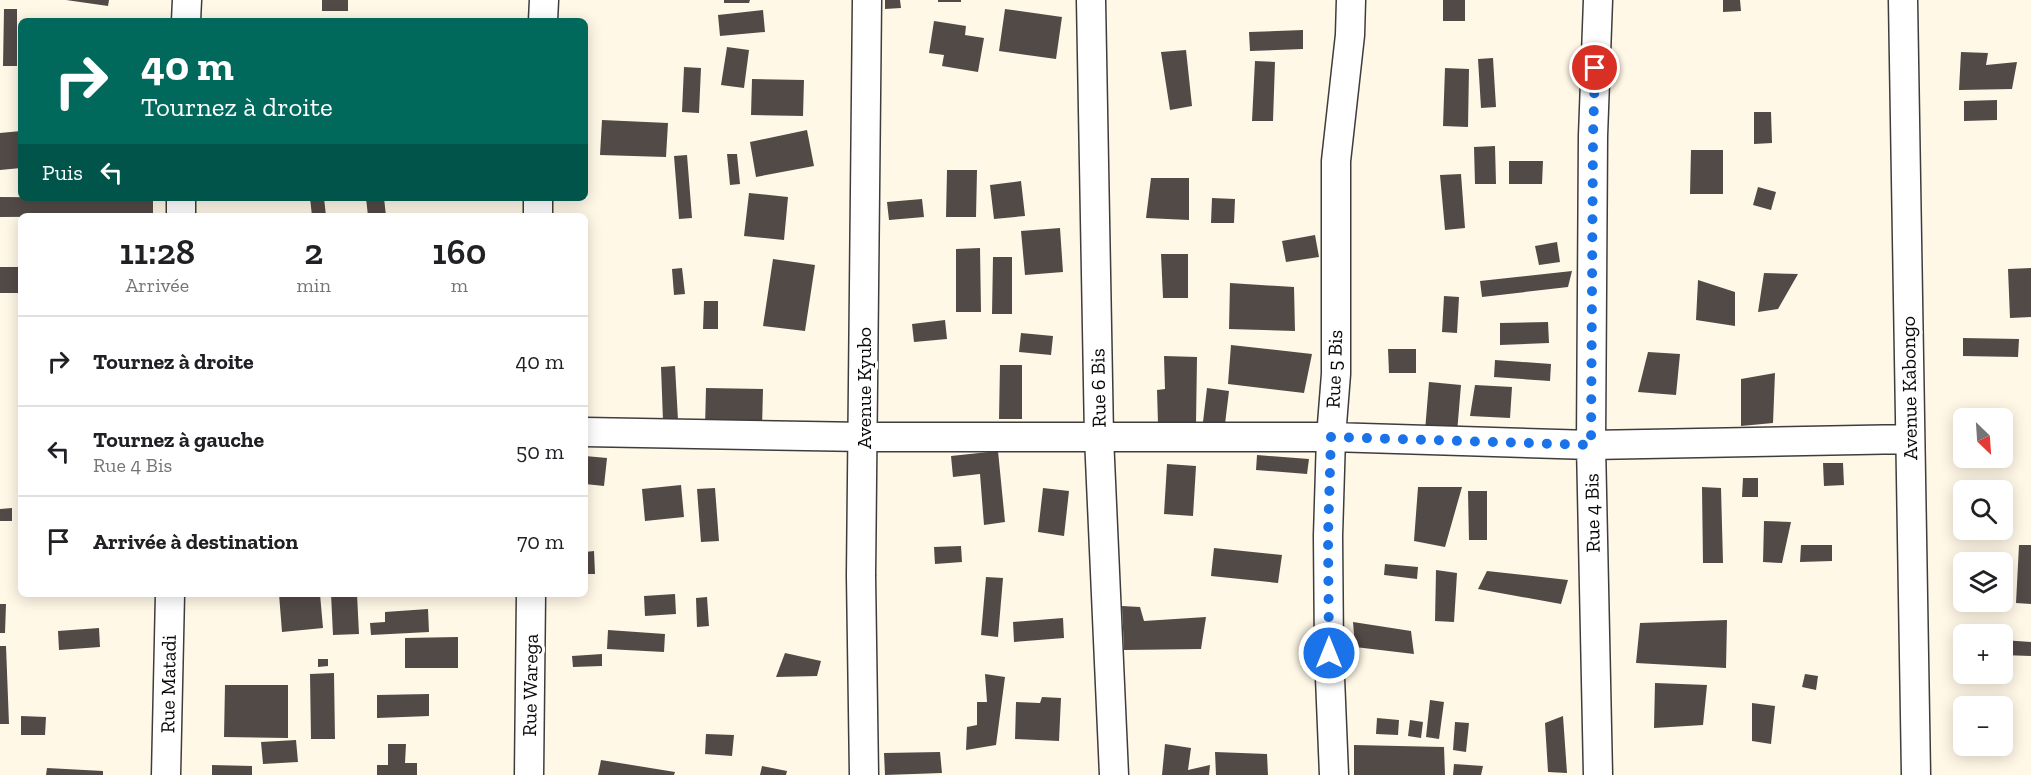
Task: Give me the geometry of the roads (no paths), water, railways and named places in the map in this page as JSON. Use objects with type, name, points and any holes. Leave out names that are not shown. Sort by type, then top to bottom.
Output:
[{"type":"street","points":[[186,18],[187,0]]},
{"type":"street","points":[[543,18],[544,0]]},
{"type":"street","name":"Avenue Kyubo","points":[[864,775],[861,576],[867,0]]},
{"type":"street","name":"Rue 6 Bis","points":[[1090,0],[1100,437],[1114,775]]},
{"type":"street","name":"Rue 5 Bis","points":[[1334,775],[1329,653],[1328,536],[1331,437],[1336,374],[1336,161],[1350,35],[1351,0]]},
{"type":"street","name":"Rue 4 Bis","points":[[1598,0],[1593,136],[1591,445],[1598,775]]},
{"type":"street","name":"Avenue Kabongo","points":[[1903,0],[1916,775]]},
{"type":"street","points":[[588,432],[864,437],[1331,437],[1591,445],[1910,439]]},
{"type":"street","name":"Rue Matadi","points":[[166,775],[170,597]]},
{"type":"street","name":"Rue Warega","points":[[529,775],[531,597]]}]
